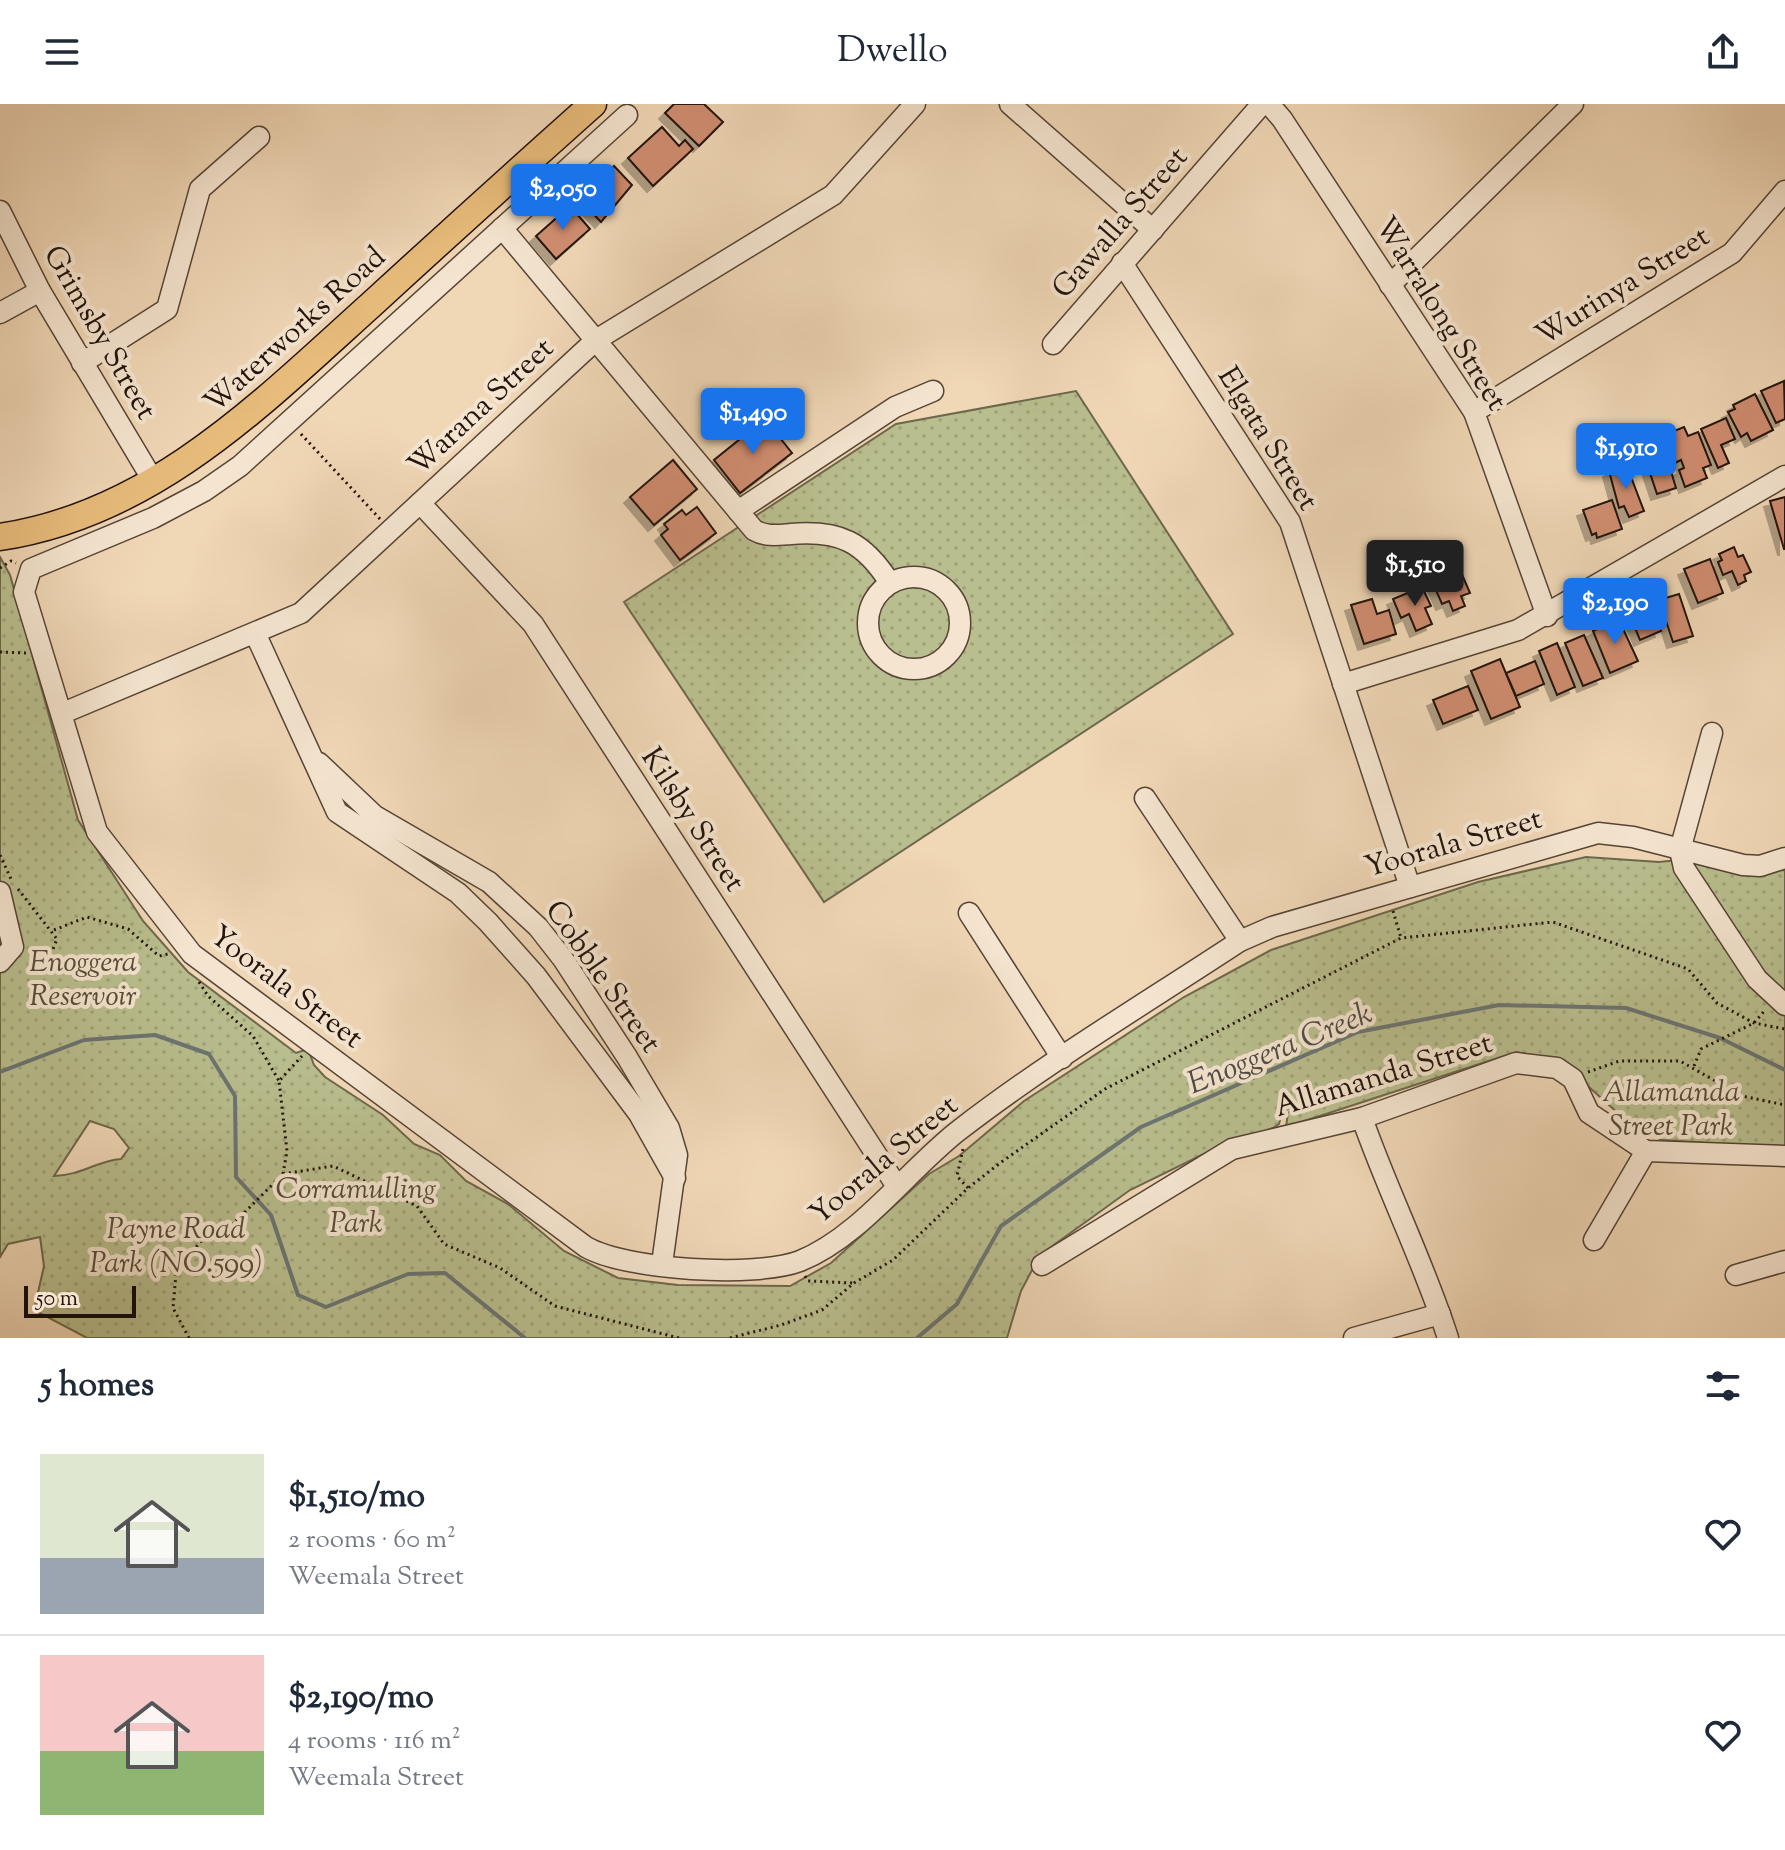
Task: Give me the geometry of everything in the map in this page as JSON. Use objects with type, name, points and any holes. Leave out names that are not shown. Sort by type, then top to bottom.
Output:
[{"type":"main road","name":"Waterworks Road","points":[[0,537],[85,515],[154,482],[196,456],[318,352],[593,104]]},
{"type":"street","name":"Warana Street","points":[[63,713],[301,613],[596,340],[833,195],[915,104]]},
{"type":"street","points":[[1010,104],[1153,230]]},
{"type":"street","name":"Gawalla Street","points":[[1053,344],[1262,104]]},
{"type":"street","name":"Warralong Street","points":[[1269,104],[1474,412],[1547,616]]},
{"type":"street","points":[[1390,285],[1573,104]]},
{"type":"street","points":[[26,570],[153,518],[204,491],[240,466],[627,115]]},
{"type":"street","points":[[82,363],[167,309],[200,189],[259,137]]},
{"type":"street","name":"Wurinya Street","points":[[1474,412],[1732,253],[1785,191]]},
{"type":"street","name":"Grimsby Street","points":[[0,211],[40,291],[154,482]]},
{"type":"street","points":[[502,228],[738,511],[761,534],[818,534],[858,546],[873,556],[890,583]]},
{"type":"street","name":"Elgata Street","points":[[1122,263],[1290,522],[1410,887]]},
{"type":"street","points":[[0,313],[40,291]]},
{"type":"street","points":[[318,352],[350,366]]},
{"type":"street","points":[[318,352],[331,383]]},
{"type":"street","points":[[738,511],[895,407],[933,391]]},
{"type":"street","points":[[1343,684],[1518,630],[1785,476]]},
{"type":"street","name":"Kilsby Street","points":[[420,503],[533,624],[896,1185]]},
{"type":"street","name":"Yoorala Street","points":[[26,570],[24,592],[97,832],[176,938],[192,954],[586,1247],[610,1257],[718,1273],[796,1262],[821,1252],[957,1132],[1062,1058],[1240,941],[1272,927],[1598,833],[1760,866],[1785,858]]},
{"type":"street","points":[[921,577],[948,591],[961,619],[959,635],[941,661],[913,669],[898,666],[875,648],[868,620],[879,592],[890,583],[921,577]]},
{"type":"street","name":"Cobble Street","points":[[255,633],[316,760],[337,812],[458,893],[536,976],[639,1114],[675,1178]]},
{"type":"street","points":[[1712,733],[1680,850],[1684,868],[1741,949],[1757,979],[1785,1005]]},
{"type":"street","name":"Cobble Street","points":[[316,760],[375,816],[489,882],[538,927],[627,1057],[669,1128],[677,1155],[662,1264]]},
{"type":"street","points":[[1145,798],[1240,941]]},
{"type":"street","points":[[0,892],[6,954]]},
{"type":"street","points":[[969,913],[1062,1058]]},
{"type":"street","name":"Allamanda Street","points":[[1042,1265],[1232,1149],[1362,1118],[1516,1063],[1557,1068],[1573,1079]]},
{"type":"street","points":[[1573,1079],[1589,1113],[1646,1151],[1785,1156]]},
{"type":"street","points":[[1362,1118],[1448,1338]]},
{"type":"street","points":[[1594,1240],[1646,1151]]},
{"type":"street","points":[[1736,1275],[1785,1261]]},
{"type":"street","points":[[1354,1338],[1440,1314]]},
{"type":"path","points":[[289,421],[390,531]]},
{"type":"path","points":[[0,568],[14,560],[26,570]]},
{"type":"path","points":[[0,652],[42,652]]},
{"type":"path","points":[[0,855],[14,884],[57,939],[53,949],[43,952],[6,954]]},
{"type":"path","points":[[1387,893],[1401,938]]},
{"type":"path","points":[[53,930],[87,917],[128,929],[159,956],[180,951],[176,938]]},
{"type":"path","points":[[730,1338],[822,1310],[854,1283],[893,1260],[968,1188],[1105,1089],[1401,938],[1553,922],[1688,969],[1717,1003],[1754,1023],[1785,1029]]},
{"type":"path","points":[[189,1338],[173,1308],[176,1274],[200,1242],[235,1222],[283,1174],[287,1151],[279,1081],[253,1036],[208,996],[194,973]]},
{"type":"path","points":[[1694,1066],[1701,1049],[1754,1023]]},
{"type":"path","points":[[279,1081],[312,1042]]},
{"type":"path","points":[[1573,1079],[1619,1061],[1665,1059],[1694,1066],[1742,1096],[1785,1105]]},
{"type":"path","points":[[957,1132],[964,1153],[957,1176],[968,1188]]},
{"type":"path","points":[[283,1174],[333,1166],[417,1206],[444,1244],[500,1268],[555,1306],[679,1338]]},
{"type":"path","points":[[796,1262],[808,1281],[854,1283]]},
{"type":"green space","points":[[1076,391],[1233,634],[824,902],[624,602],[896,424]]},
{"type":"green space","points":[[0,557],[10,575],[78,820],[143,921],[188,972],[296,1053],[308,1049],[314,1065],[325,1077],[383,1115],[414,1144],[440,1155],[466,1181],[508,1204],[564,1251],[618,1278],[678,1285],[790,1286],[831,1263],[929,1174],[959,1156],[1024,1101],[1184,997],[1271,950],[1478,882],[1586,857],[1659,862],[1678,860],[1746,873],[1785,870],[1785,1148],[1662,1140],[1631,1125],[1559,1060],[1516,1052],[1286,1127],[1288,1113],[1303,1102],[1282,1112],[1279,1124],[1273,1128],[1214,1149],[1130,1190],[1040,1255],[1021,1291],[1007,1338],[87,1338],[34,1310],[44,1266],[40,1237],[8,1244],[0,1257]],"holes":[[[90,1121],[114,1129],[129,1148],[121,1159],[54,1176]]]},
{"type":"building","points":[[674,104],[704,104],[723,122],[699,146],[665,113]]},
{"type":"building","points":[[662,127],[679,146],[685,140],[693,149],[653,186],[628,158]]},
{"type":"building","points":[[614,166],[632,185],[601,222],[580,200]]},
{"type":"building","points":[[570,206],[590,229],[556,259],[536,236]]},
{"type":"building","points":[[1784,381],[1785,419],[1776,423],[1761,391]]},
{"type":"building","points":[[1755,394],[1773,430],[1751,441],[1747,433],[1741,437],[1728,412],[1735,409],[1733,405]]},
{"type":"building","points":[[1726,418],[1735,439],[1721,445],[1729,463],[1718,468],[1701,429]]},
{"type":"building","points":[[765,419],[792,453],[740,493],[714,460]]},
{"type":"building","points":[[1684,427],[1688,436],[1698,432],[1711,465],[1703,468],[1707,478],[1685,487],[1679,470],[1684,468],[1681,460],[1675,463],[1664,435]]},
{"type":"building","points":[[1663,445],[1676,488],[1657,494],[1643,452]]},
{"type":"building","points":[[673,460],[697,489],[654,525],[630,497]]},
{"type":"building","points":[[1626,464],[1644,511],[1629,517],[1624,506],[1619,508],[1609,471]]},
{"type":"building","points":[[1785,497],[1785,549],[1784,549],[1770,501]]},
{"type":"building","points":[[1612,500],[1622,529],[1597,538],[1596,533],[1592,535],[1583,510]]},
{"type":"building","points":[[697,507],[716,533],[680,560],[661,535],[668,529],[664,524],[682,510],[686,515]]},
{"type":"building","points":[[1734,547],[1738,557],[1743,555],[1751,572],[1744,575],[1746,581],[1738,585],[1732,571],[1723,575],[1718,562],[1722,560],[1719,554]]},
{"type":"building","points":[[1710,559],[1723,593],[1698,603],[1684,569]]},
{"type":"building","points":[[1460,570],[1470,593],[1461,596],[1465,606],[1453,611],[1449,601],[1442,604],[1432,581]]},
{"type":"building","points":[[1422,587],[1431,606],[1425,608],[1432,624],[1416,631],[1409,614],[1401,618],[1393,599]]},
{"type":"building","points":[[1679,594],[1693,636],[1673,642],[1659,600]]},
{"type":"building","points":[[1647,597],[1661,631],[1640,640],[1630,616],[1637,613],[1633,604]]},
{"type":"building","points":[[1372,599],[1377,614],[1389,610],[1396,634],[1364,644],[1351,605]]},
{"type":"building","points":[[1618,618],[1638,661],[1610,673],[1593,631]]},
{"type":"building","points":[[1584,635],[1603,678],[1583,686],[1565,643]]},
{"type":"building","points":[[1557,643],[1575,687],[1557,695],[1539,651]]},
{"type":"building","points":[[1500,659],[1520,707],[1491,719],[1471,671]]},
{"type":"building","points":[[1535,661],[1544,684],[1516,696],[1506,673]]},
{"type":"building","points":[[1468,686],[1478,710],[1443,724],[1433,700]]},
{"type":"waterway","name":"Enoggera Creek","points":[[917,1338],[957,1304],[1001,1226],[1141,1127],[1358,1032],[1499,1005],[1626,1008],[1720,1038],[1785,1070]]},
{"type":"waterway","name":"Enoggera Creek","points":[[0,1072],[84,1040],[155,1035],[209,1054],[235,1096],[236,1177],[271,1215],[298,1295],[326,1307],[408,1274],[445,1273],[525,1338]]},
{"type":"park label","name":"Enoggera Reservoir","points":[[83,978]]},
{"type":"park label","name":"Allamanda Street Park","points":[[1671,1108]]},
{"type":"park label","name":"Corramulling Park","points":[[356,1205]]},
{"type":"park label","name":"Payne Road Park (NO.599)","points":[[176,1245]]}]
